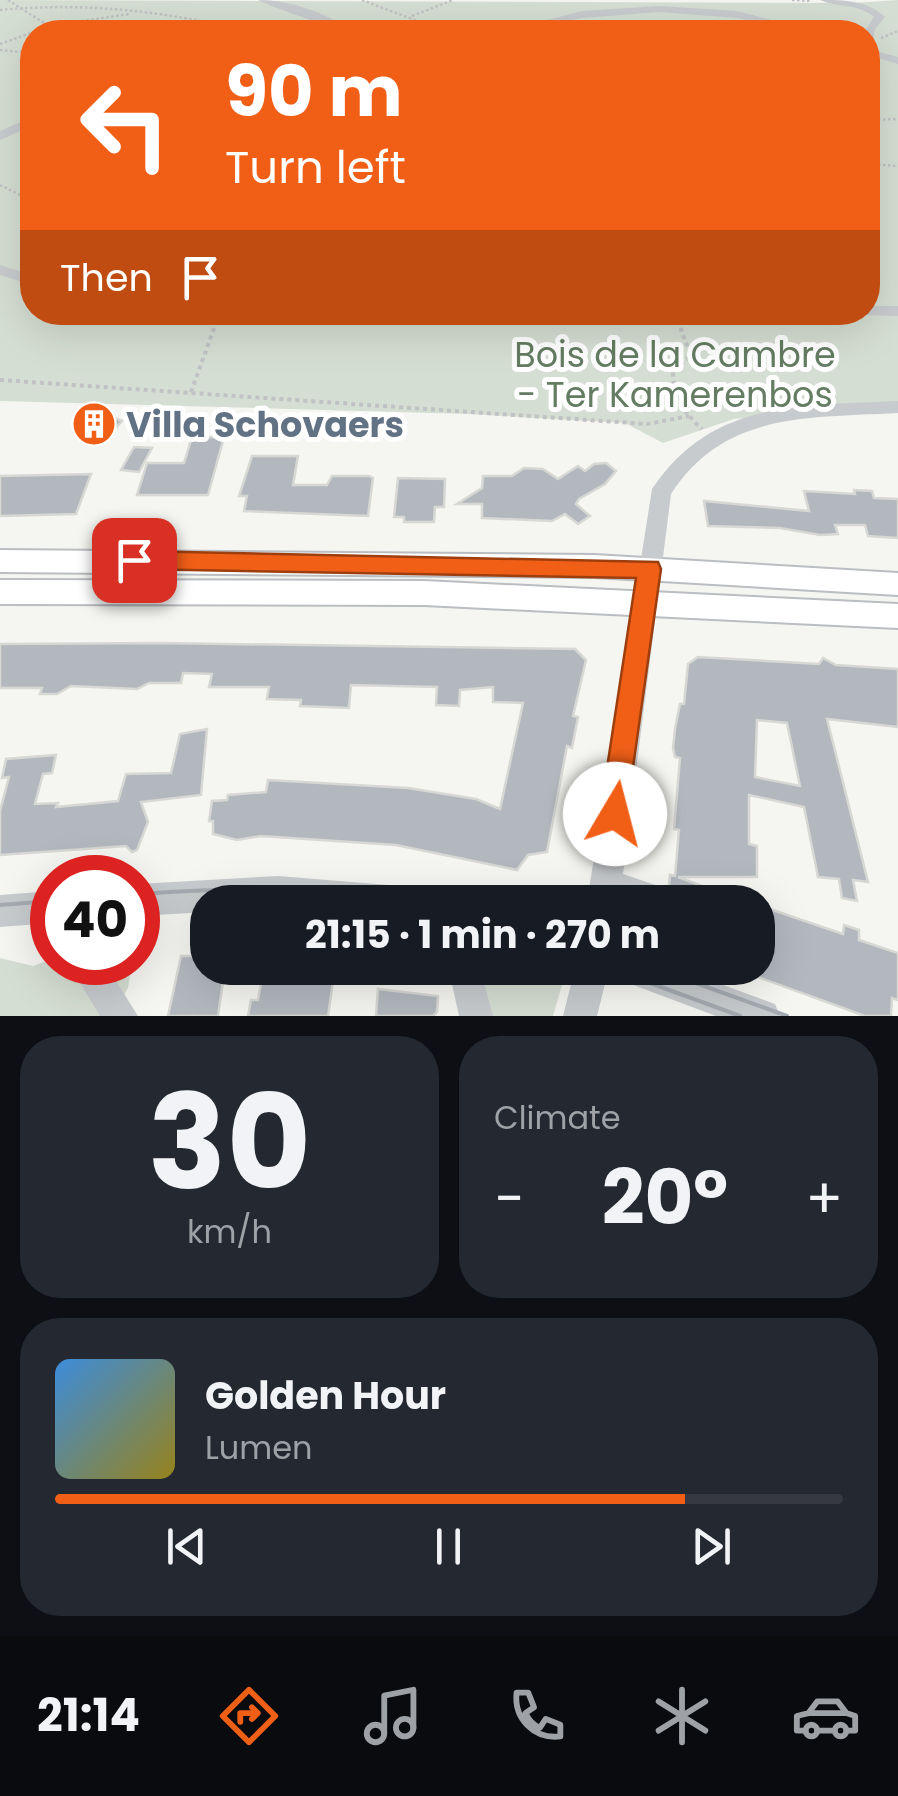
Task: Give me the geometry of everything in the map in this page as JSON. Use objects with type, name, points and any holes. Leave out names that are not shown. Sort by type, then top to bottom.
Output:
[{"type":"main road","points":[[0,561],[248,560],[649,569],[898,584]]},
{"type":"main road","points":[[0,592],[280,591],[644,602],[898,616]]},
{"type":"street","points":[[263,0],[325,20]]},
{"type":"street","points":[[825,0],[852,1],[880,16],[877,20]]},
{"type":"street","points":[[564,20],[606,11],[666,9],[738,14],[763,20]]},
{"type":"street","points":[[605,885],[660,494],[670,472],[695,446],[739,424],[780,416],[898,407]]},
{"type":"street","points":[[160,899],[190,897]]},
{"type":"street","points":[[0,911],[30,909]]},
{"type":"street","points":[[99,985],[121,1016]]},
{"type":"street","points":[[469,985],[476,1016]]},
{"type":"street","points":[[580,1016],[588,985]]},
{"type":"street","points":[[705,985],[763,1016]]},
{"type":"path","points":[[8,0],[40,20]]},
{"type":"path","points":[[362,0],[426,20]]},
{"type":"path","points":[[418,17],[453,0]]},
{"type":"path","points":[[0,10],[43,4],[191,20]]},
{"type":"path","points":[[91,20],[138,13]]},
{"type":"path","points":[[191,392],[215,325]]},
{"type":"path","points":[[681,325],[691,356],[673,369],[671,379],[689,416],[712,436]]},
{"type":"path","points":[[0,380],[647,424],[689,416]]},
{"type":"green space","name":"Bois de la Cambre - Ter Kamerenbos","points":[[0,0],[898,0],[898,404],[734,419],[663,443],[625,423],[469,414],[0,401]]},
{"type":"green space","points":[[0,958],[30,965],[30,985],[128,985],[112,1016],[0,1016]]},
{"type":"green space","points":[[475,985],[562,985],[553,1016],[483,1016]]},
{"type":"building","name":"Villa Schovaers","points":[[101,412],[122,421],[110,434],[76,428],[89,416]]},
{"type":"building","points":[[192,437],[224,437],[208,495],[137,495],[147,463],[184,463]]},
{"type":"building","points":[[134,447],[152,448],[139,472],[121,470]]},
{"type":"building","points":[[252,456],[298,456],[293,485],[327,485],[332,476],[373,478],[368,516],[244,511],[247,496],[239,496]]},
{"type":"building","points":[[606,463],[616,471],[605,484],[579,499],[576,504],[590,516],[578,524],[565,514],[552,521],[482,518],[482,504],[457,504],[482,488],[483,476],[512,476],[524,468],[543,469],[558,479],[578,466],[585,471],[594,464]]},
{"type":"building","points":[[91,474],[76,514],[0,516],[0,476]]},
{"type":"building","points":[[398,478],[445,479],[444,507],[435,507],[434,522],[404,522],[404,517],[394,517]]},
{"type":"building","points":[[854,490],[872,491],[874,498],[898,499],[898,538],[868,536],[865,525],[835,525],[838,534],[820,535],[780,528],[708,526],[704,501],[809,511],[804,491],[855,494]]},
{"type":"building","points":[[0,644],[575,649],[586,660],[573,716],[578,717],[572,748],[567,746],[547,852],[528,855],[517,870],[396,845],[261,836],[237,840],[213,834],[213,821],[209,821],[212,801],[227,800],[228,795],[266,792],[268,780],[408,788],[476,799],[500,809],[523,703],[493,702],[493,687],[460,690],[459,706],[436,705],[437,687],[351,685],[349,708],[300,706],[301,700],[267,699],[269,687],[209,687],[212,674],[183,673],[181,683],[149,683],[137,689],[71,686],[57,694],[40,694],[42,688],[0,688]]},
{"type":"building","points":[[698,657],[819,664],[823,658],[836,665],[898,669],[898,727],[827,719],[868,882],[853,880],[857,901],[842,898],[839,879],[818,877],[804,807],[749,795],[749,844],[757,846],[757,877],[678,877],[699,885],[669,885],[670,875],[675,876],[679,830],[674,829],[680,758],[675,757],[673,748],[680,704],[684,704],[688,664]],"holes":[[[757,720],[787,723],[800,786],[755,777]]]},
{"type":"building","points":[[207,729],[201,795],[141,802],[148,822],[137,850],[132,852],[126,846],[0,855],[0,811],[9,777],[2,778],[6,759],[56,755],[52,773],[43,774],[35,804],[58,803],[56,807],[118,801],[126,774],[171,773],[180,734]]},
{"type":"building","points":[[775,911],[843,934],[844,925],[859,930],[859,940],[898,953],[898,1000],[892,998],[891,1016],[865,1016],[775,983]]},
{"type":"building","points":[[181,956],[190,956],[190,985],[223,985],[218,1016],[168,1016]]},
{"type":"building","points":[[261,985],[333,985],[328,1016],[248,1016],[251,1000],[258,1000]]},
{"type":"building","points":[[378,989],[438,996],[437,1012],[433,1016],[376,1016]]},
{"type":"tram line","points":[[160,893],[190,891]]},
{"type":"tram line","points":[[0,905],[30,903]]},
{"type":"tram line","points":[[655,985],[740,1016]]},
{"type":"tram line","points":[[701,985],[787,1016]]},
{"type":"place","name":"Villa Schovaers","points":[[94,424]]},
{"type":"route","points":[[134,560],[649,569],[615,814]]}]
